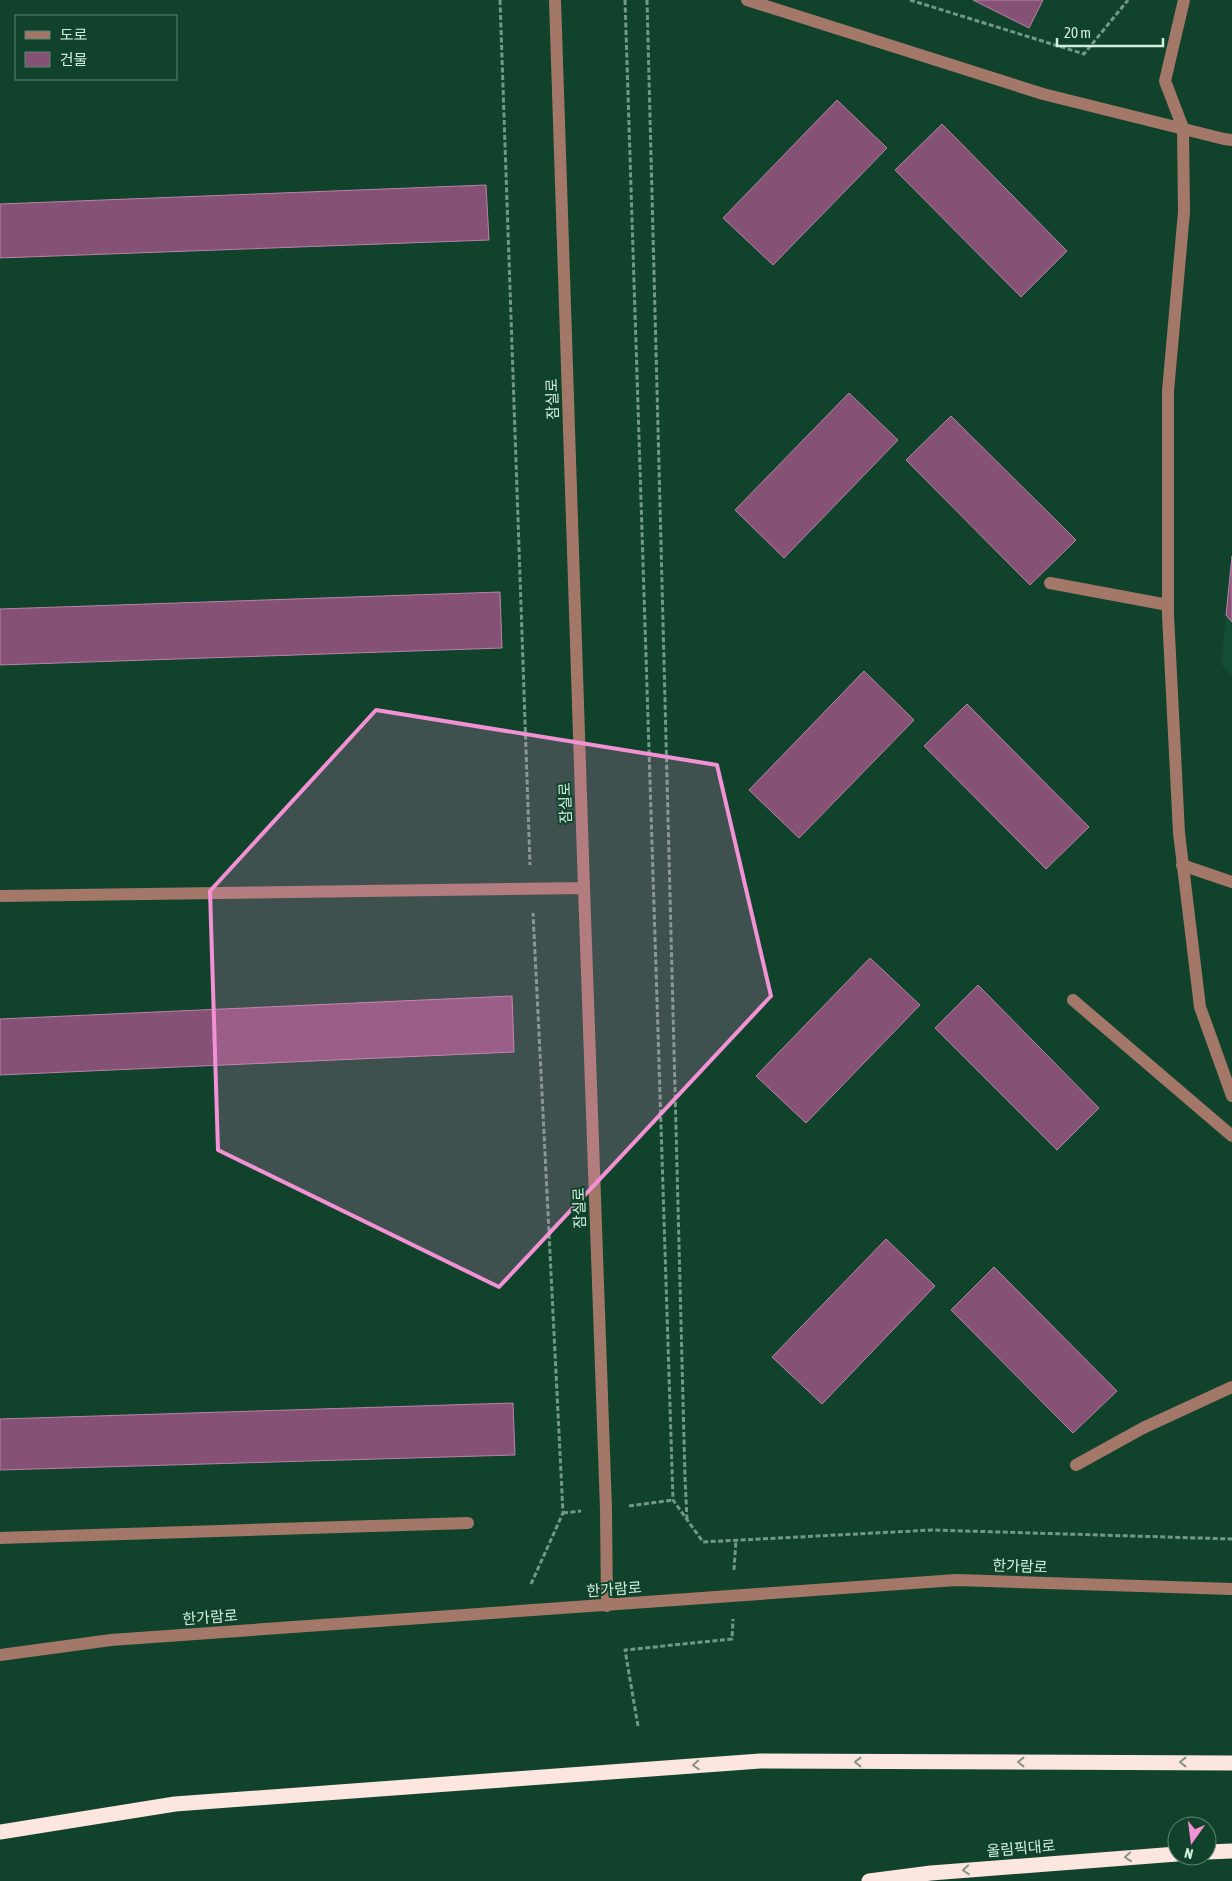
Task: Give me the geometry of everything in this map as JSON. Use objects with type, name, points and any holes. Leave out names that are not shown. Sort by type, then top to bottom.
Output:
[{"type":"highway","points":[[0,1832],[175,1804],[760,1761],[1232,1762]]},
{"type":"highway","points":[[1217,1852],[1232,1851]]},
{"type":"highway","name":"올림픽대로","points":[[869,1881],[940,1872],[1167,1855]]},
{"type":"street","name":"잠실로","points":[[555,0],[606,1509],[607,1606]]},
{"type":"street","points":[[748,0],[1042,94],[1232,140]]},
{"type":"street","points":[[1184,0],[1165,81],[1183,128],[1184,212],[1168,391],[1168,606],[1179,833],[1200,1007],[1232,1096]]},
{"type":"street","points":[[1050,583],[1168,606]]},
{"type":"street","points":[[1182,865],[1232,882]]},
{"type":"street","points":[[0,896],[584,888]]},
{"type":"street","points":[[1073,1000],[1232,1136]]},
{"type":"street","points":[[1076,1464],[1143,1428],[1232,1387]]},
{"type":"street","points":[[0,1538],[468,1523]]},
{"type":"street","name":"한가람로","points":[[0,1655],[111,1640],[956,1580],[1232,1589]]},
{"type":"path","points":[[500,0],[531,888],[564,1513],[531,1585]]},
{"type":"path","points":[[625,0],[674,1500],[703,1542],[932,1530],[1232,1539]]},
{"type":"path","points":[[647,0],[687,1519]]},
{"type":"path","points":[[910,0],[1084,54],[1128,0]]},
{"type":"path","points":[[638,1726],[625,1650],[732,1639]]},
{"type":"highlighted area","points":[[376,710],[717,765],[771,996],[499,1287],[218,1150],[210,891]]},
{"type":"shaded area","points":[[1232,556],[1232,676],[1221,664]]},
{"type":"building","points":[[973,0],[1043,0],[1029,28]]},
{"type":"building","points":[[837,100],[887,148],[773,265],[723,218]]},
{"type":"building","points":[[942,124],[1067,251],[1021,297],[895,170]]},
{"type":"building","points":[[486,185],[489,240],[0,258],[0,204]]},
{"type":"building","points":[[849,393],[898,440],[784,558],[735,510]]},
{"type":"building","points":[[951,416],[1076,540],[1030,585],[906,460]]},
{"type":"building","points":[[1232,556],[1232,622],[1226,615]]},
{"type":"building","points":[[500,592],[502,648],[0,665],[0,609]]},
{"type":"building","points":[[864,671],[914,720],[799,838],[749,790]]},
{"type":"building","points":[[967,704],[1089,827],[1046,869],[924,746]]},
{"type":"building","points":[[870,958],[920,1005],[806,1123],[756,1076]]},
{"type":"building","points":[[978,985],[1099,1108],[1057,1150],[935,1028]]},
{"type":"building","points":[[512,996],[514,1052],[0,1075],[0,1019]]},
{"type":"building","points":[[886,1239],[935,1286],[822,1404],[772,1357]]},
{"type":"building","points":[[994,1267],[1117,1391],[1073,1433],[951,1310]]},
{"type":"building","points":[[513,1403],[515,1455],[0,1470],[0,1419]]}]
